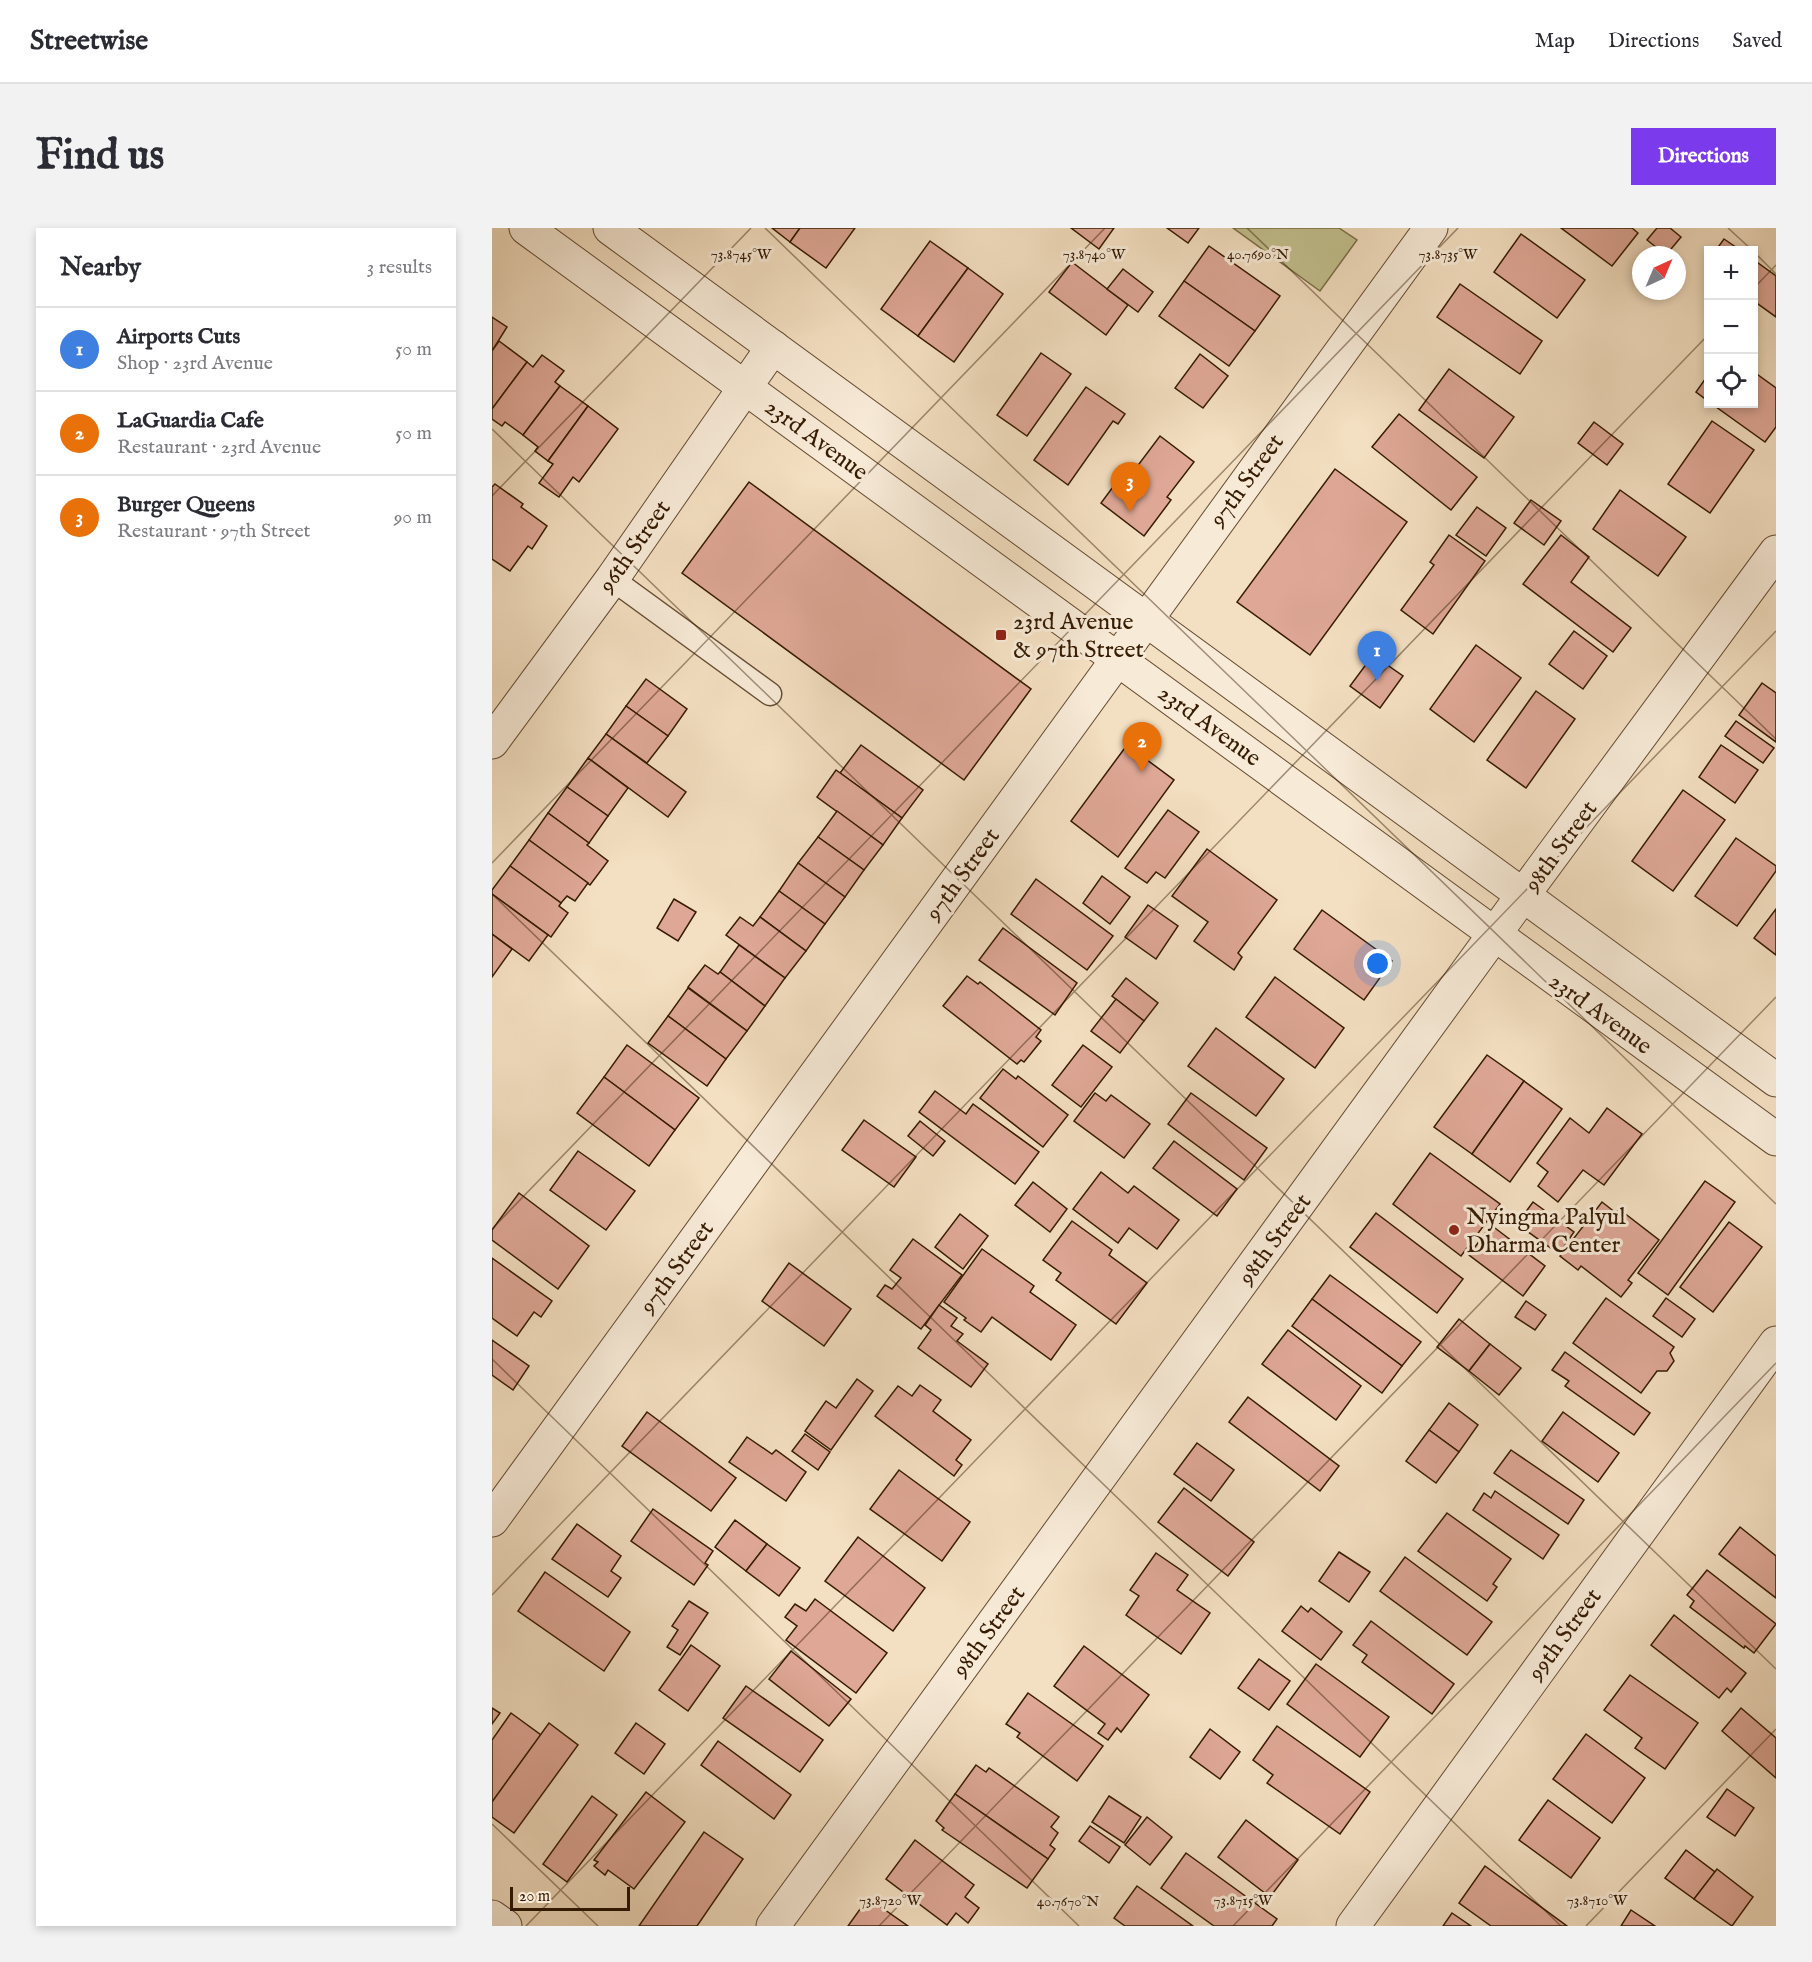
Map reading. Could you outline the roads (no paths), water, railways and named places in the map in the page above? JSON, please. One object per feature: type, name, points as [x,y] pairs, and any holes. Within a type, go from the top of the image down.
[{"type":"street","name":"23rd Avenue","points":[[526,228],[1776,1139]]},
{"type":"street","name":"23rd Avenue","points":[[610,228],[1776,1080]]},
{"type":"street","name":"97th Street","points":[[492,1520],[1431,228]]},
{"type":"street","name":"96th Street","points":[[492,742],[612,579],[773,347]]},
{"type":"street","name":"98th Street","points":[[773,1926],[1523,895],[1776,552]]},
{"type":"street","name":"99th Street","points":[[1353,1926],[1776,1343]]},
{"type":"street","points":[[492,1917],[505,1926]]},
{"type":"lane","points":[[612,579],[770,694]]},
{"type":"place","name":"Burger Queens","points":[[1130,512]]},
{"type":"place","name":"23rd Avenue & 97th Street","points":[[1001,635]]},
{"type":"place","name":"Airports Cuts","points":[[1377,681]]},
{"type":"place","name":"LaGuardia Cafe","points":[[1142,772]]},
{"type":"place","name":"Nyingma Palyul Dharma Center","points":[[1454,1230]]}]
